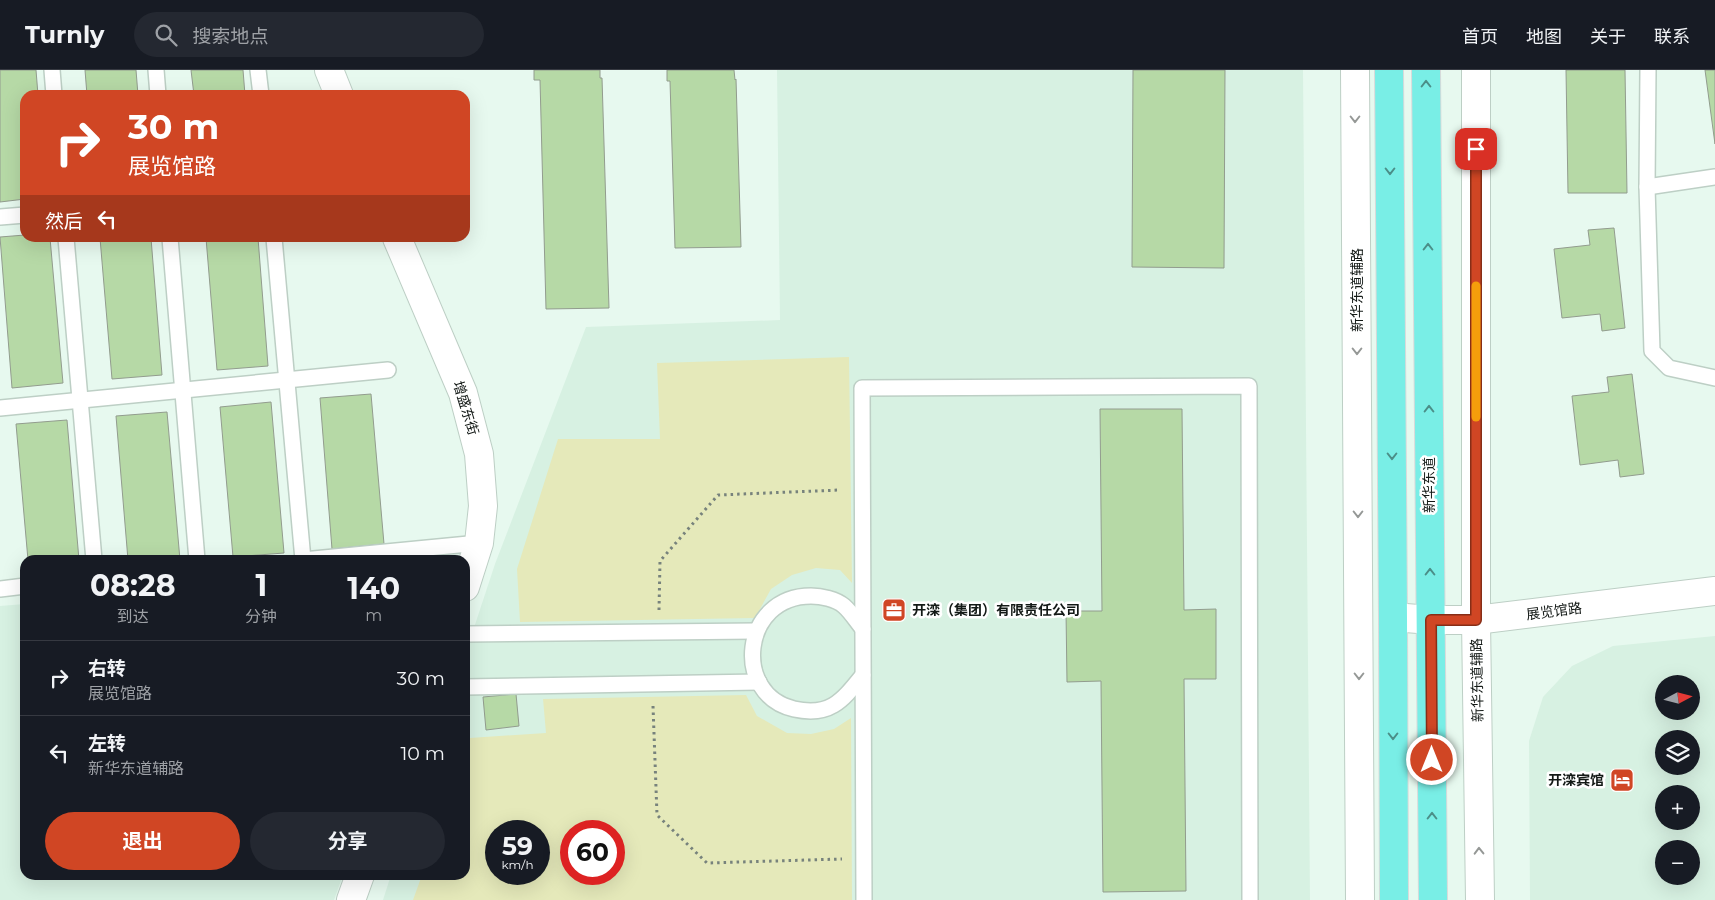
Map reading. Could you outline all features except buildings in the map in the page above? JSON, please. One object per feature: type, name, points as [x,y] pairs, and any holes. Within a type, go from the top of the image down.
[{"type":"main road","points":[[1389,70],[1394,900]]},
{"type":"main road","name":"新华东道","points":[[1426,70],[1433,900]]},
{"type":"street","points":[[329,70],[337,90]]},
{"type":"street","name":"新华东道辅路","points":[[1355,70],[1360,900]]},
{"type":"street","name":"新华东道辅路","points":[[1476,70],[1476,620],[1480,900]]},
{"type":"street","name":"增盛东街","points":[[399,242],[463,393],[479,454],[483,506],[479,543],[470,571]]},
{"type":"street","name":"展览馆路","points":[[1359,617],[1476,620],[1715,591]]},
{"type":"street","points":[[351,900],[358,880]]},
{"type":"lane","points":[[52,70],[54,90]]},
{"type":"lane","points":[[156,70],[158,90]]},
{"type":"lane","points":[[258,70],[260,90]]},
{"type":"lane","points":[[1648,70],[1647,187],[1652,350],[1669,368],[1715,378]]},
{"type":"lane","points":[[1647,187],[1715,177]]},
{"type":"lane","points":[[0,217],[20,215]]},
{"type":"lane","points":[[66,242],[94,555]]},
{"type":"lane","points":[[170,242],[197,555]]},
{"type":"lane","points":[[274,242],[303,555]]},
{"type":"lane","points":[[0,408],[388,370]]},
{"type":"lane","points":[[864,900],[862,388],[1248,386],[1250,900]]},
{"type":"lane","points":[[355,555],[479,543]]},
{"type":"lane","points":[[0,589],[20,587]]},
{"type":"lane","points":[[863,629],[843,605],[819,596],[800,596],[782,602],[766,615],[756,631],[752,648],[753,665],[759,682],[771,697],[787,707],[806,712],[826,710],[844,699],[863,675]]},
{"type":"lane","points":[[470,634],[756,631]]},
{"type":"lane","points":[[470,687],[759,682]]},
{"type":"path","points":[[658,632],[660,561],[718,495],[843,490]]},
{"type":"path","points":[[653,683],[657,816],[707,863],[846,859]]},
{"type":"shaded area","name":"开滦（集团）有限责任公司","points":[[777,70],[1303,70],[1310,900],[383,900],[389,880],[470,880],[470,640],[495,564],[586,327],[780,320]]},
{"type":"shaded area","points":[[20,604],[20,880],[341,880],[334,900],[0,900],[0,606]]},
{"type":"shaded area","name":"开滦宾馆","points":[[1715,636],[1715,900],[1530,900],[1529,741],[1543,697],[1572,666],[1613,646]]},
{"type":"green space","points":[[849,357],[852,583],[840,570],[816,568],[792,575],[771,589],[755,618],[520,622],[517,569],[558,439],[660,439],[657,363]]},
{"type":"green space","points":[[746,695],[757,716],[787,733],[811,734],[834,729],[851,718],[852,900],[413,900],[420,880],[470,880],[470,738],[546,733],[543,699]]},
{"type":"slow traffic","points":[[1476,286],[1476,417]]},
{"type":"place","name":"开滦（集团）有限责任公司","points":[[894,610]]},
{"type":"place","name":"开滦宾馆","points":[[1622,780]]},
{"type":"route","points":[[1432,760],[1431,620],[1476,620],[1476,149]]}]
